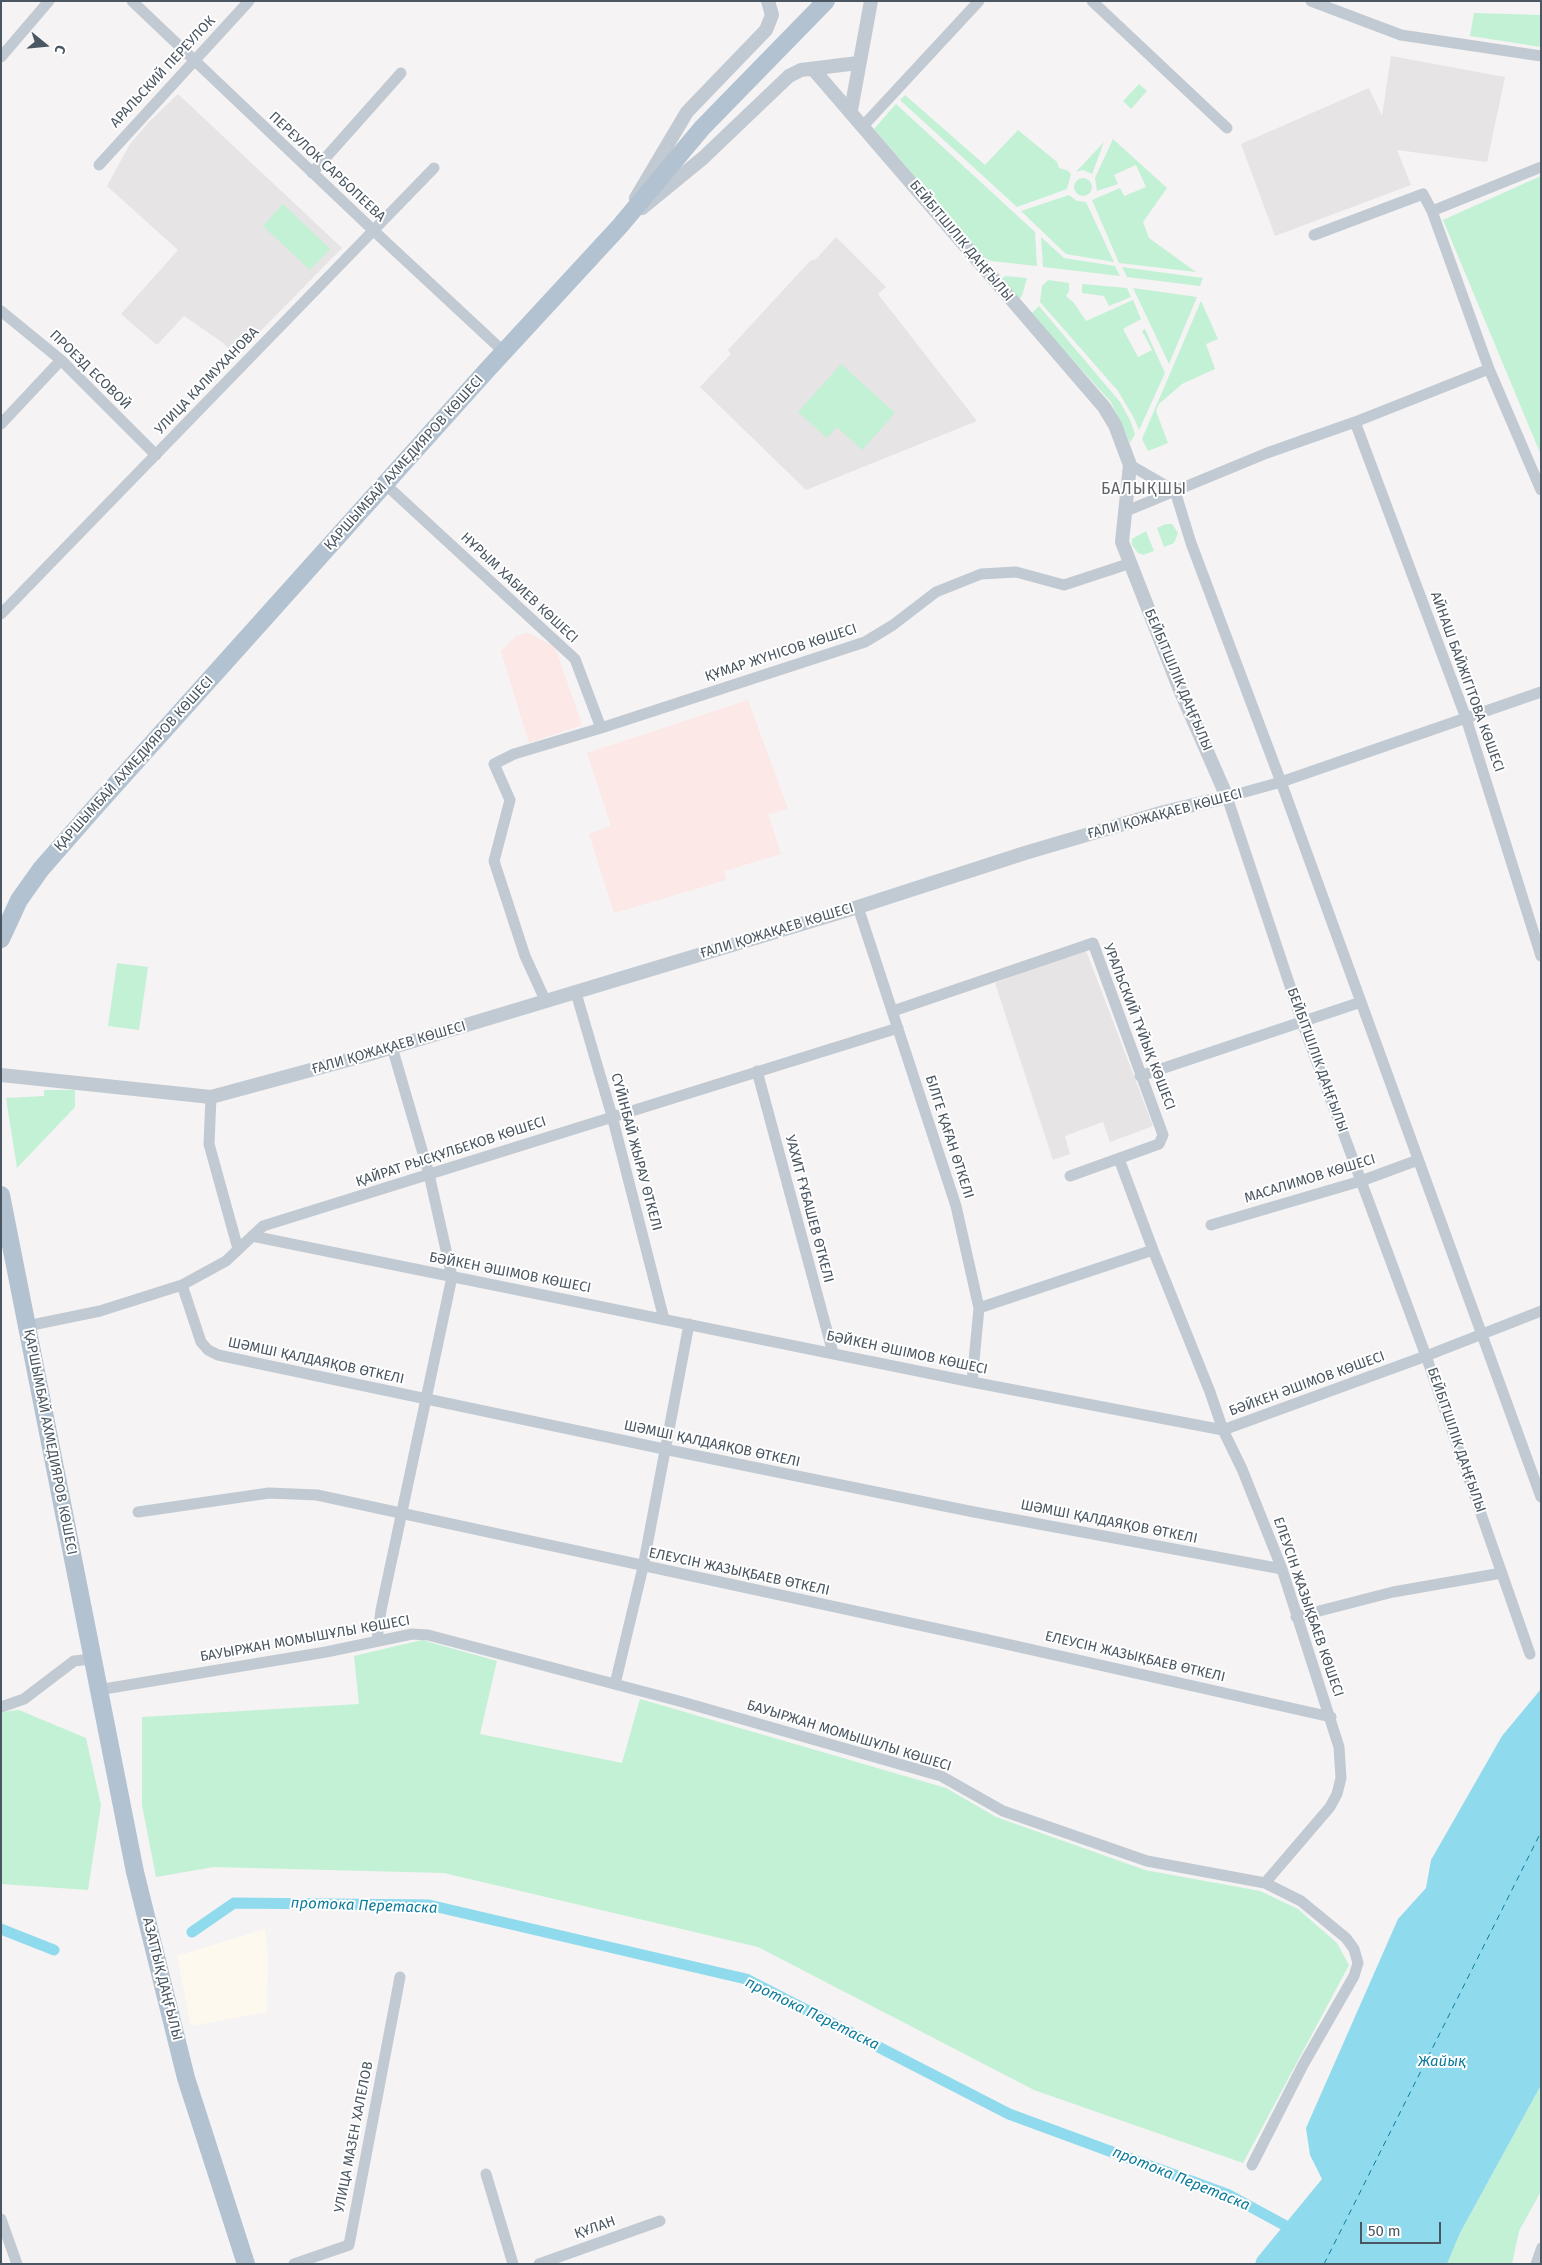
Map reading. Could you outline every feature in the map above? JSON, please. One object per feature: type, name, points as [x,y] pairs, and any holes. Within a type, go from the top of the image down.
[{"type":"main road","name":"ҚАРШЫМБАЙ АХМЕДИЯРОВ КӨШЕСІ","points":[[1,939],[19,900],[41,869],[385,484],[620,226],[702,128],[826,1]]},
{"type":"main road","name":"ҚАРШЫМБАЙ АХМЕДИЯРОВ КӨШЕСІ","points":[[1,1195],[98,1690]]},
{"type":"main road","name":"АЗАТТЫҚ ДАҢҒЫЛЫ","points":[[98,1690],[135,1872],[186,2078],[246,2264]]},
{"type":"street","points":[[1,58],[49,1]]},
{"type":"street","name":"ПЕРЕУЛОК САРБОПЕЕВА","points":[[132,1],[312,173],[504,352]]},
{"type":"street","name":"АРАЛЬСКИЙ ПЕРЕУЛОК","points":[[99,165],[193,60],[249,1]]},
{"type":"street","points":[[620,226],[686,112],[766,30],[772,15],[768,1]]},
{"type":"street","points":[[851,110],[858,63],[871,1]]},
{"type":"street","points":[[864,125],[979,1]]},
{"type":"street","points":[[1092,1],[1227,128]]},
{"type":"street","points":[[1311,1],[1401,35],[1541,56]]},
{"type":"street","points":[[620,226],[714,148],[789,76],[801,70],[858,63]]},
{"type":"street","name":"БЕЙБІТШІЛІК ДАҢҒЫЛЫ","points":[[813,69],[864,125],[1026,318],[1104,407],[1115,425],[1130,464],[1122,542],[1177,682],[1228,798],[1302,1022],[1426,1356],[1530,1654]]},
{"type":"street","points":[[312,173],[401,73]]},
{"type":"street","points":[[1432,211],[1541,167]]},
{"type":"street","name":"УЛИЦА КАЛМУХАНОВА","points":[[1,614],[434,168]]},
{"type":"street","points":[[1314,236],[1423,194],[1432,211],[1489,369],[1541,490]]},
{"type":"street","name":"ПРОЕЗД ЕСОВОЙ","points":[[1,311],[61,360],[156,455]]},
{"type":"street","points":[[1,424],[61,360]]},
{"type":"street","points":[[1124,512],[1267,453],[1355,422],[1489,369]]},
{"type":"street","name":"АЙНАШ БАЙЖІГІТОВА КӨШЕСІ","points":[[1355,422],[1466,718],[1541,956]]},
{"type":"street","points":[[1130,464],[1175,491],[1191,543],[1281,782],[1541,1497]]},
{"type":"street","name":"НҰРЫМ ХАБИЕВ КӨШЕСІ","points":[[385,484],[575,659],[601,728]]},
{"type":"street","name":"ҚҰМАР ЖҮНІСОВ КӨШЕСІ","points":[[601,728],[865,642],[893,625],[936,592],[981,574],[1016,572],[1064,585],[1130,563]]},
{"type":"street","name":"ҒАЛИ ҚОЖАҚАЕВ КӨШЕСІ","points":[[1,1075],[211,1097],[546,1002],[1164,812],[1228,798],[1281,782],[1541,692]]},
{"type":"street","points":[[546,1002],[525,956],[494,861],[510,800],[494,764],[514,754],[601,728]]},
{"type":"street","name":"БІЛГЕ ҚАҒАН ӨТКЕЛІ","points":[[858,907],[956,1206],[978,1308],[972,1382]]},
{"type":"street","name":"УРАЛЬСКИЙ ТҰЙЫҚ КӨШЕСІ","points":[[893,1011],[1092,943],[1163,1135],[1159,1144],[1070,1176]]},
{"type":"street","name":"СҮЙІНБАЙ ЖЫРАУ ӨТКЕЛІ","points":[[576,993],[612,1116],[664,1319]]},
{"type":"street","points":[[1140,1076],[1360,1002]]},
{"type":"street","name":"ҚАЙРАТ РЫСҚҰЛБЕКОВ КӨШЕСІ","points":[[27,1326],[100,1311],[182,1285],[226,1261],[263,1226],[898,1028]]},
{"type":"street","points":[[377,1640],[381,1610],[452,1277],[430,1174],[392,1047]]},
{"type":"street","name":"УАХИТ ҒҰБАШЕВ ӨТКЕЛІ","points":[[757,1071],[832,1354]]},
{"type":"street","points":[[211,1097],[208,1144],[238,1249]]},
{"type":"street","name":"ЕЛЕУСІН ЖАЗЫҚБАЕВ КӨШЕСІ","points":[[1119,1159],[1152,1250],[1210,1392],[1223,1430],[1242,1470],[1282,1569],[1296,1617],[1331,1716],[1341,1762],[1338,1794],[1330,1807],[1265,1883]]},
{"type":"street","name":"МАСАЛИМОВ КӨШЕСІ","points":[[1211,1225],[1361,1180],[1418,1160]]},
{"type":"street","name":"БӘЙКЕН ӘШІМОВ КӨШЕСІ","points":[[252,1236],[972,1382],[1223,1430],[1426,1356],[1541,1311]]},
{"type":"street","points":[[978,1308],[1152,1250]]},
{"type":"street","name":"ШӘМШІ ҚАЛДАЯҚОВ ӨТКЕЛІ","points":[[182,1285],[201,1342],[208,1350],[218,1355],[974,1512],[1282,1569]]},
{"type":"street","points":[[615,1684],[643,1567],[689,1324]]},
{"type":"street","name":"ЕЛЕУСІН ЖАЗЫҚБАЕВ ӨТКЕЛІ","points":[[138,1512],[269,1493],[317,1495],[1331,1716]]},
{"type":"street","points":[[1296,1617],[1393,1592],[1502,1573]]},
{"type":"street","name":"БАУЫРЖАН МОМЫШҰЛЫ КӨШЕСІ","points":[[98,1690],[326,1652],[412,1634],[428,1635],[615,1684],[940,1776],[1004,1811],[1147,1861],[1265,1883],[1301,1901],[1346,1938],[1354,1949],[1358,1962],[1354,1976],[1302,2064],[1252,2165]]},
{"type":"street","points":[[1,1707],[24,1699],[74,1661],[92,1659]]},
{"type":"street","name":"УЛИЦА МАЗЕН ХАЛЕЛОВ","points":[[294,2264],[349,2245],[400,1977]]},
{"type":"street","points":[[486,2174],[513,2264]]},
{"type":"street","points":[[1,2219],[17,2264]]},
{"type":"street","name":"ҚҰЛАН","points":[[539,2264],[660,2221]]},
{"type":"street","points":[[1535,2264],[1541,2247]]},
{"type":"shaded area","points":[[1391,56],[1505,77],[1487,162],[1397,150],[1411,185],[1275,236],[1241,144],[1369,88],[1382,116]]},
{"type":"shaded area","points":[[178,94],[342,248],[236,356],[222,342],[184,316],[157,345],[121,314],[178,250],[107,186],[130,144],[149,122]]},
{"type":"shaded area","points":[[836,237],[886,287],[878,294],[977,421],[806,490],[700,387],[731,354],[728,350],[810,261],[816,259]]},
{"type":"shaded area","points":[[528,633],[555,647],[582,725],[529,743],[501,651],[516,636]]},
{"type":"shaded area","points":[[748,700],[788,809],[768,814],[781,854],[724,871],[726,880],[614,913],[589,834],[611,826],[587,753]]},
{"type":"shaded area","points":[[1085,948],[1153,1126],[1110,1142],[1103,1122],[1065,1136],[1070,1154],[1053,1160],[995,983]]},
{"type":"shaded area","points":[[265,1929],[268,1957],[267,2012],[191,2026],[177,1956]]},
{"type":"green space","points":[[1474,13],[1541,15],[1541,47],[1470,36]]},
{"type":"green space","points":[[1139,84],[1147,91],[1131,109],[1123,101]]},
{"type":"green space","points":[[905,95],[985,165],[1018,130],[1057,162],[1059,168],[1067,170],[1071,174],[1067,189],[1017,207],[900,100]]},
{"type":"green space","points":[[896,104],[1035,232],[1037,266],[991,261],[985,258],[874,129]]},
{"type":"green space","points":[[1113,139],[1167,188],[1143,222],[1149,238],[1196,272],[1119,263],[1092,200],[1120,188],[1124,196],[1146,187],[1136,165],[1114,175],[1118,184],[1097,191],[1095,178]]},
{"type":"green space","points":[[1104,142],[1092,174],[1083,170],[1076,172]]},
{"type":"green space","points":[[1541,176],[1541,455],[1443,220]]},
{"type":"green space","points":[[1079,178],[1087,178],[1092,183],[1090,194],[1079,196],[1074,191],[1074,183]]},
{"type":"green space","points":[[1069,195],[1077,201],[1086,202],[1114,262],[1066,254],[1021,211]]},
{"type":"green space","points":[[283,204],[330,249],[310,270],[263,226]]},
{"type":"green space","points":[[1041,237],[1064,258],[1115,266],[1120,276],[1043,267]]},
{"type":"green space","points":[[1122,267],[1203,278],[1200,286],[1127,277]]},
{"type":"green space","points":[[1005,276],[1027,278],[1022,296],[1019,299],[1002,280]]},
{"type":"green space","points":[[1048,280],[1069,283],[1069,291],[1066,296],[1074,303],[1086,321],[1133,300],[1141,319],[1123,329],[1138,357],[1152,350],[1142,331],[1145,329],[1165,373],[1139,430],[1118,391],[1040,302],[1042,286]]},
{"type":"green space","points":[[1082,284],[1127,288],[1131,297],[1109,306],[1104,296],[1082,293]]},
{"type":"green space","points":[[1133,288],[1197,297],[1169,364]]},
{"type":"green space","points":[[1201,301],[1218,339],[1206,344],[1215,369],[1182,384],[1159,404],[1156,411],[1168,443],[1148,451],[1142,439]]},
{"type":"green space","points":[[1039,306],[1120,402],[1135,434],[1130,443],[1111,402],[1031,314]]},
{"type":"green space","points":[[841,364],[895,413],[862,450],[837,427],[827,438],[798,412]]},
{"type":"green space","points":[[1166,524],[1172,524],[1178,533],[1174,543],[1164,547],[1157,528]]},
{"type":"green space","points":[[1146,531],[1154,551],[1143,555],[1138,553],[1132,545],[1132,539]]},
{"type":"green space","points":[[117,963],[148,967],[139,1030],[108,1026]]},
{"type":"green space","points":[[44,1090],[75,1090],[75,1107],[17,1168],[6,1098],[44,1096]]},
{"type":"green space","points":[[422,1640],[497,1661],[480,1734],[622,1763],[640,1699],[946,1788],[996,1817],[1145,1870],[1260,1891],[1298,1909],[1337,1943],[1349,1965],[1243,2163],[1034,2090],[758,1947],[444,1873],[214,1867],[156,1877],[142,1805],[142,1717],[359,1704],[354,1656]]},
{"type":"green space","points":[[19,1710],[86,1738],[101,1805],[88,1890],[1,1884],[1,1712]]},
{"type":"green space","points":[[1541,2085],[1541,2191],[1519,2231],[1512,2264],[1447,2264],[1460,2233]]},
{"type":"water","name":"Жайық","points":[[1541,1689],[1541,2085],[1460,2233],[1447,2264],[1255,2264],[1257,2258],[1322,2179],[1310,2155],[1306,2128],[1398,1919],[1426,1888],[1431,1860],[1502,1736]]},
{"type":"waterway","name":"протока Перетаска","points":[[192,1932],[234,1903],[429,1905],[746,1979],[1009,2114],[1229,2195],[1297,2232]]},
{"type":"waterway","name":"протока Перетаска","points":[[1,1929],[54,1950]]},
{"type":"ferry route","points":[[1324,2264],[1541,1832]]},
{"type":"district","name":"БАЛЫҚШЫ","points":[[1144,490]]}]
